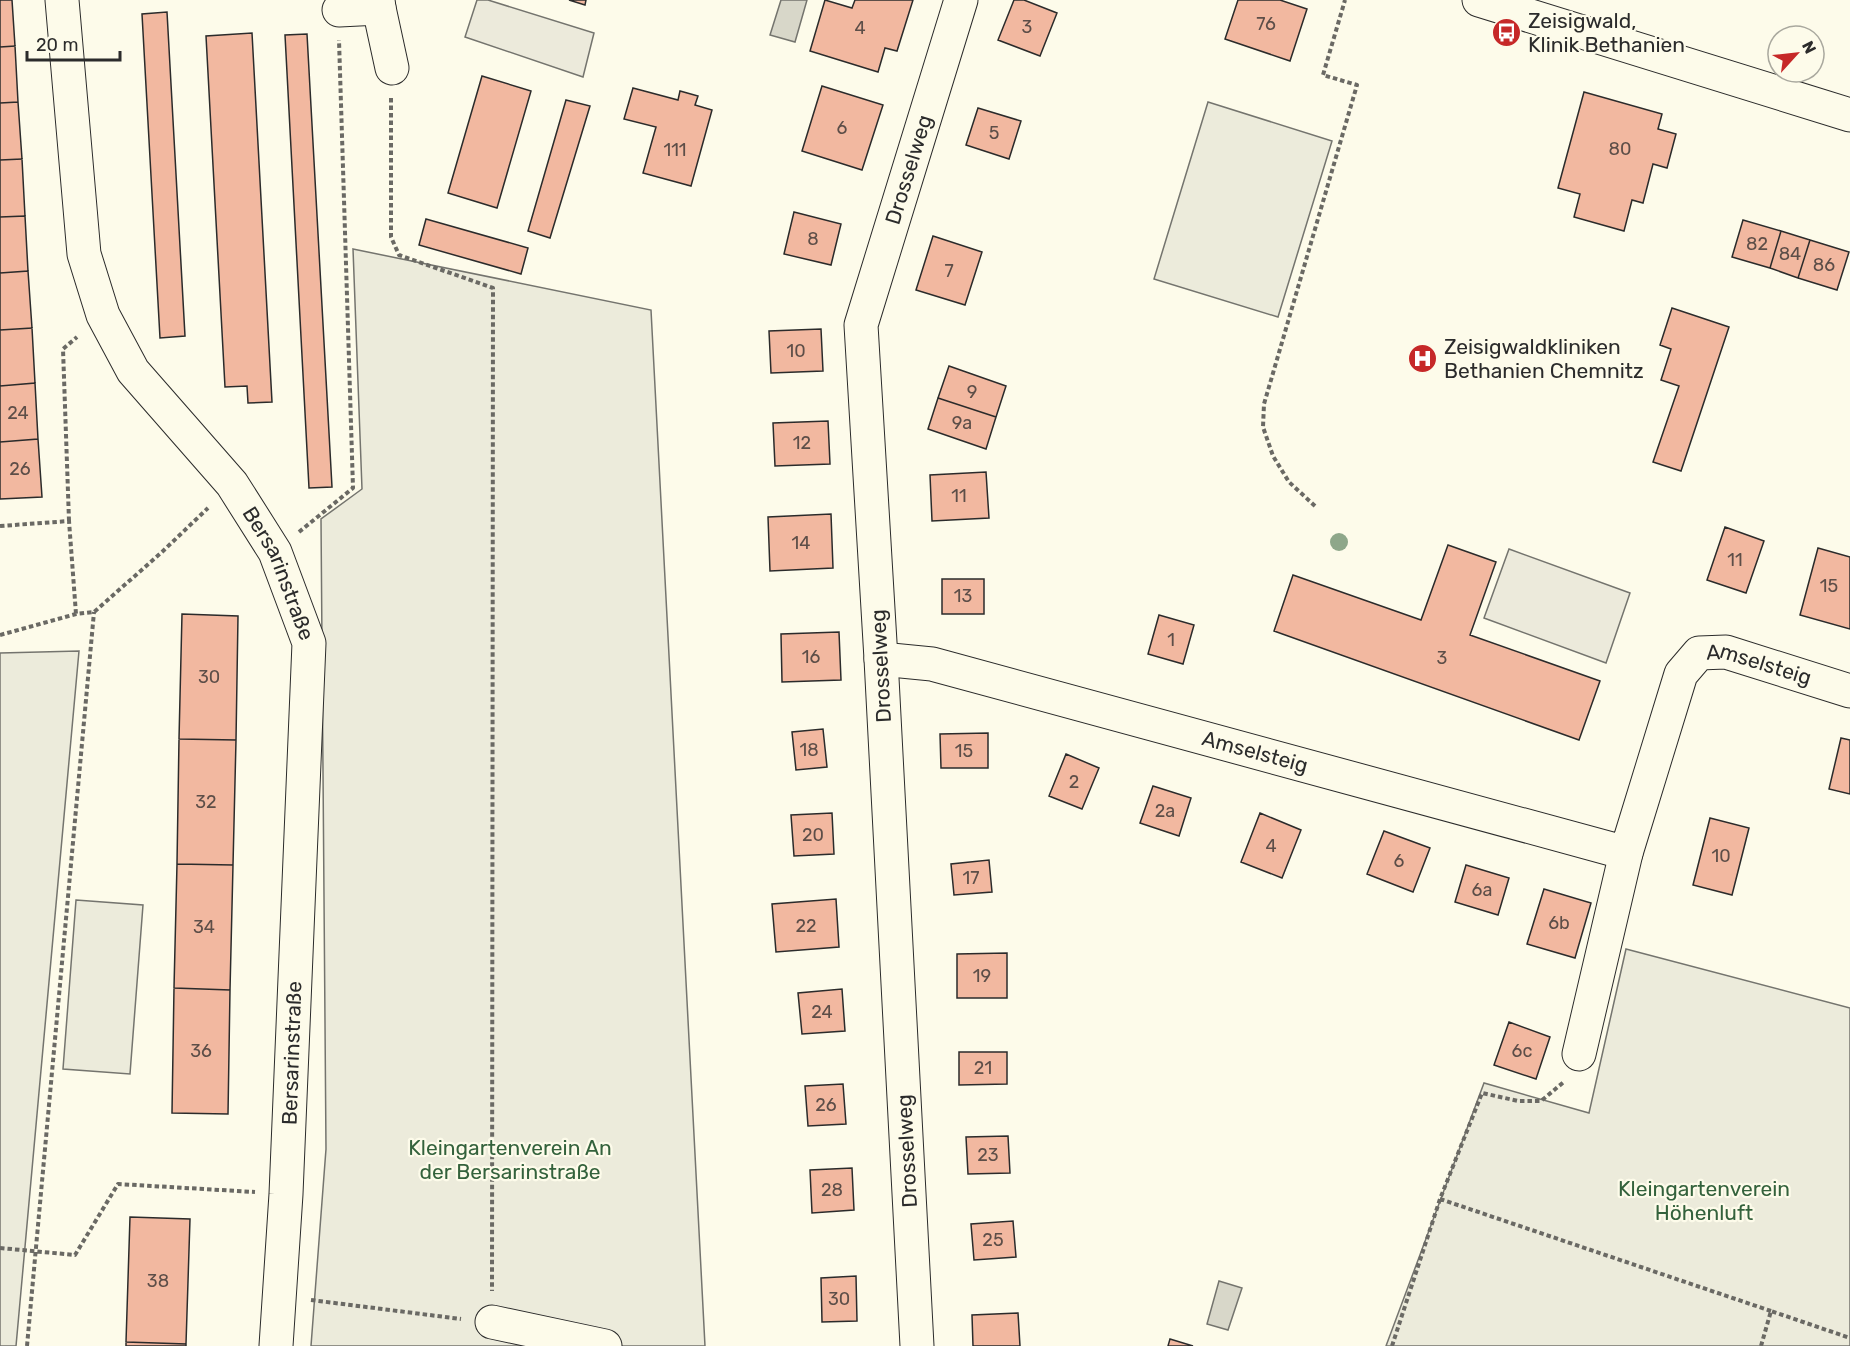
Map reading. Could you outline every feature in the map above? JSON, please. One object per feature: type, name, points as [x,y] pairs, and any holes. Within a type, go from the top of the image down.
[{"type":"street","name":"Bersarinstraße","points":[[62,0],[84,254],[103,315],[134,371],[232,484],[275,552],[309,643],[286,1194],[276,1346]]},
{"type":"street","name":"Drosselweg","points":[[917,1346],[861,325],[961,0]]},
{"type":"street","points":[[1479,0],[1850,115]]},
{"type":"street","points":[[339,10],[378,4],[392,68]]},
{"type":"street","name":"Amselsteig","points":[[1579,1054],[1626,853],[1681,674],[1699,653],[1725,652],[1850,691]]},
{"type":"street","name":"Amselsteig","points":[[881,659],[932,664],[1626,853]]},
{"type":"street","points":[[492,1322],[605,1346]]},
{"type":"path","points":[[1315,506],[1289,482],[1273,456],[1263,427],[1264,404],[1357,85],[1323,75],[1345,0]]},
{"type":"path","points":[[275,552],[353,488],[339,10]]},
{"type":"path","points":[[280,1297],[492,1322],[493,288],[399,255],[391,237],[392,68]]},
{"type":"path","points":[[76,614],[69,521],[63,349],[103,315]]},
{"type":"path","points":[[0,634],[76,614],[94,612],[162,552],[232,484]]},
{"type":"path","points":[[0,526],[69,521]]},
{"type":"path","points":[[27,1346],[94,612]]},
{"type":"path","points":[[1392,1346],[1440,1198],[1482,1093],[1518,1101],[1541,1101],[1563,1084],[1575,1068],[1579,1054]]},
{"type":"path","points":[[0,1248],[75,1255],[118,1184],[286,1194]]},
{"type":"path","points":[[1440,1198],[1850,1338]]},
{"type":"path","points":[[1761,1346],[1771,1311]]},
{"type":"green space","points":[[1208,102],[1332,141],[1278,317],[1154,279]]},
{"type":"green space","name":"Kleingartenverein An der Bersarinstraße","points":[[353,249],[651,310],[705,1346],[311,1346],[326,1149],[321,519],[362,489]]},
{"type":"green space","points":[[79,651],[16,1346],[0,1346],[0,653]]},
{"type":"green space","points":[[76,900],[143,905],[130,1074],[63,1069]]},
{"type":"green space","name":"Kleingartenverein Höhenluft","points":[[1626,949],[1850,1008],[1850,1346],[1386,1346],[1484,1083],[1589,1113]]},
{"type":"shaded area","points":[[477,0],[488,0],[594,33],[583,77],[465,37]]},
{"type":"shaded area","points":[[781,0],[807,0],[795,42],[770,35]]},
{"type":"shaded area","points":[[1509,549],[1630,593],[1606,663],[1484,618]]},
{"type":"shaded area","points":[[1219,1281],[1242,1288],[1228,1330],[1207,1324]]},
{"type":"building","points":[[0,0],[12,0],[15,46],[0,47]]},
{"type":"building","points":[[569,0],[586,0],[585,5]]},
{"type":"building","points":[[825,0],[852,8],[855,0],[913,0],[897,51],[885,48],[878,72],[810,51]]},
{"type":"building","points":[[1014,0],[1024,0],[1057,13],[1040,56],[998,40]]},
{"type":"building","points":[[1238,0],[1280,0],[1307,9],[1290,61],[1225,39]]},
{"type":"building","points":[[167,12],[185,336],[160,338],[142,14]]},
{"type":"building","points":[[252,33],[272,402],[248,403],[247,386],[225,387],[206,36]]},
{"type":"building","points":[[307,34],[332,487],[309,488],[285,35]]},
{"type":"building","points":[[15,46],[18,102],[0,103],[0,47]]},
{"type":"building","points":[[482,76],[531,91],[497,208],[448,193]]},
{"type":"building","points":[[822,86],[883,105],[862,170],[802,151]]},
{"type":"building","points":[[633,88],[678,100],[680,91],[698,96],[695,105],[712,110],[691,186],[643,173],[656,127],[624,119]]},
{"type":"building","points":[[1584,92],[1662,114],[1658,129],[1676,134],[1667,168],[1653,164],[1643,203],[1632,200],[1624,231],[1574,217],[1580,194],[1558,188]]},
{"type":"building","points":[[566,100],[590,106],[550,238],[528,231]]},
{"type":"building","points":[[18,102],[22,159],[0,160],[0,103]]},
{"type":"building","points":[[978,108],[1021,121],[1009,159],[966,145]]},
{"type":"building","points":[[22,159],[25,216],[0,217],[0,160]]},
{"type":"building","points":[[794,212],[841,224],[831,265],[784,254]]},
{"type":"building","points":[[25,216],[28,271],[0,273],[0,217]]},
{"type":"building","points":[[426,219],[528,248],[521,274],[419,245]]},
{"type":"building","points":[[1743,220],[1781,231],[1770,268],[1732,257]]},
{"type":"building","points":[[1781,231],[1810,240],[1798,278],[1770,268]]},
{"type":"building","points":[[933,236],[982,252],[965,305],[916,290]]},
{"type":"building","points":[[1810,240],[1849,252],[1837,290],[1798,278]]},
{"type":"building","points":[[28,271],[32,328],[0,330],[0,273]]},
{"type":"building","points":[[1672,308],[1729,327],[1681,471],[1653,462],[1679,386],[1661,380],[1671,349],[1660,345]]},
{"type":"building","points":[[32,328],[35,383],[0,386],[0,330]]},
{"type":"building","points":[[821,329],[823,371],[771,373],[769,331]]},
{"type":"building","points":[[949,366],[1006,386],[996,417],[938,398]]},
{"type":"building","points":[[35,383],[38,439],[0,442],[0,386]]},
{"type":"building","points":[[938,398],[996,417],[986,449],[928,429]]},
{"type":"building","points":[[828,421],[830,464],[775,466],[773,423]]},
{"type":"building","points":[[38,439],[42,497],[0,499],[0,442]]},
{"type":"building","points":[[986,472],[989,518],[932,521],[930,475]]},
{"type":"building","points":[[831,514],[833,568],[770,571],[768,517]]},
{"type":"building","points":[[1725,527],[1764,541],[1746,593],[1707,580]]},
{"type":"building","points":[[1448,545],[1496,562],[1470,635],[1600,681],[1579,740],[1274,631],[1293,575],[1421,620]]},
{"type":"building","points":[[1818,548],[1850,557],[1850,629],[1800,615]]},
{"type":"building","points":[[942,579],[984,579],[984,614],[942,614]]},
{"type":"building","points":[[182,614],[238,616],[236,740],[179,739]]},
{"type":"building","points":[[1159,615],[1194,625],[1183,664],[1148,654]]},
{"type":"building","points":[[839,632],[841,680],[782,682],[781,634]]},
{"type":"building","points":[[823,729],[827,767],[796,770],[792,732]]},
{"type":"building","points":[[988,733],[988,768],[941,768],[940,734]]},
{"type":"building","points":[[1841,738],[1850,740],[1850,794],[1829,789]]},
{"type":"building","points":[[179,739],[236,740],[233,865],[177,864]]},
{"type":"building","points":[[1066,754],[1099,768],[1082,809],[1049,796]]},
{"type":"building","points":[[1153,786],[1191,798],[1179,836],[1140,823]]},
{"type":"building","points":[[832,813],[834,854],[794,856],[791,815]]},
{"type":"building","points":[[1260,813],[1301,830],[1282,878],[1241,862]]},
{"type":"building","points":[[1710,818],[1749,828],[1732,895],[1693,885]]},
{"type":"building","points":[[1384,831],[1430,848],[1413,892],[1367,874]]},
{"type":"building","points":[[989,860],[992,892],[954,895],[951,864]]},
{"type":"building","points":[[177,864],[233,865],[230,990],[174,988]]},
{"type":"building","points":[[1466,865],[1509,878],[1498,915],[1455,902]]},
{"type":"building","points":[[1544,889],[1591,903],[1575,958],[1527,944]]},
{"type":"building","points":[[836,899],[839,947],[776,952],[772,904]]},
{"type":"building","points":[[1007,953],[1007,998],[957,998],[957,954]]},
{"type":"building","points":[[174,988],[230,990],[228,1114],[172,1113]]},
{"type":"building","points":[[842,989],[845,1031],[802,1034],[798,993]]},
{"type":"building","points":[[1509,1022],[1550,1037],[1536,1079],[1494,1065]]},
{"type":"building","points":[[959,1052],[1007,1052],[1007,1084],[959,1085]]},
{"type":"building","points":[[843,1084],[846,1124],[808,1126],[805,1086]]},
{"type":"building","points":[[1008,1136],[1010,1173],[968,1174],[966,1137]]},
{"type":"building","points":[[852,1168],[854,1210],[812,1213],[810,1170]]},
{"type":"building","points":[[130,1217],[190,1219],[186,1344],[126,1342]]},
{"type":"building","points":[[1013,1221],[1016,1257],[974,1260],[971,1224]]},
{"type":"building","points":[[856,1276],[857,1321],[822,1322],[821,1278]]},
{"type":"building","points":[[1018,1313],[1020,1346],[973,1346],[972,1315]]},
{"type":"building","points":[[1170,1339],[1193,1346],[1168,1346]]},
{"type":"building","points":[[126,1342],[186,1344],[186,1346],[126,1346]]},
{"type":"place","name":"Zeisigwald, Klinik Bethanien","points":[[1507,33]]},
{"type":"place","name":"Zeisigwaldkliniken Bethanien Chemnitz","points":[[1423,359]]}]
